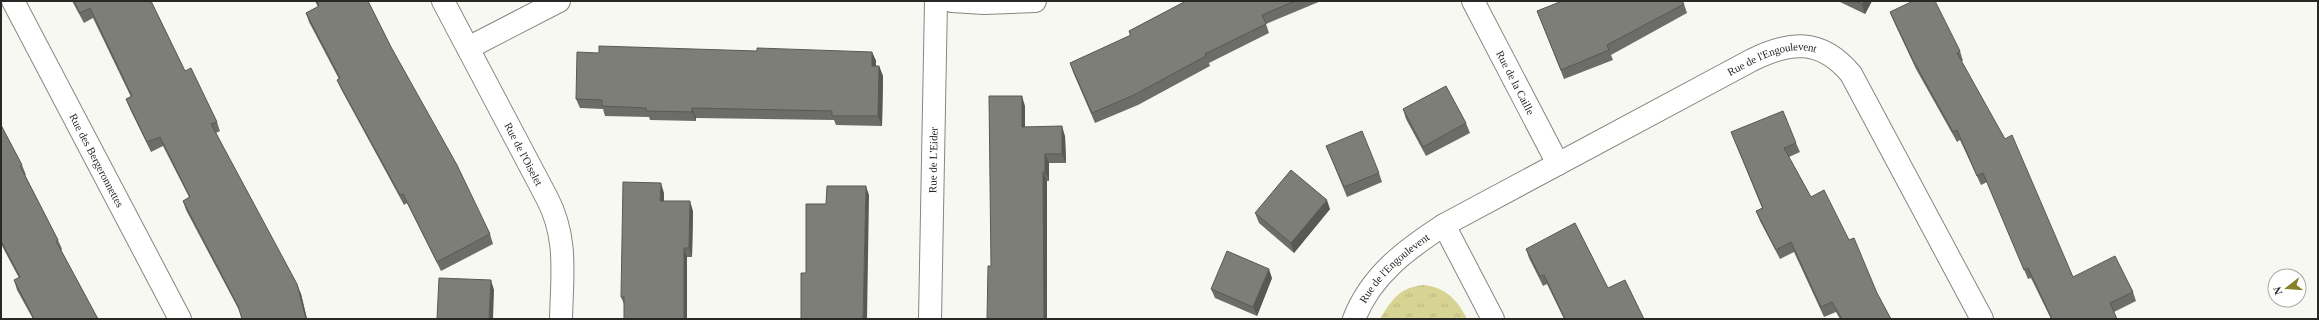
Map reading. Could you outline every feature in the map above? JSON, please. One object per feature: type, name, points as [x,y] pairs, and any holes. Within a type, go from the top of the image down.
[{"type":"street","name":"Rue des Bergeronnettes","points":[[13,1],[180,319]]},
{"type":"street","name":"Rue de l'Oiselet","points":[[443,1],[550,202],[559,224],[563,251],[561,319]]},
{"type":"street","points":[[468,48],[559,1]]},
{"type":"street","name":"Rue de L'Eider","points":[[930,319],[936,1]]},
{"type":"street","points":[[952,1],[999,3],[1035,1]]},
{"type":"street","name":"Rue de la Caille","points":[[1473,1],[1558,164]]},
{"type":"street","name":"Rue de l'Engoulevent","points":[[1354,319],[1368,291],[1381,274],[1400,256],[1444,225],[1772,50],[1790,46],[1803,46],[1824,51],[1843,64],[1851,74],[1982,319]]},
{"type":"street","name":"Rue de l'Engoulevent","points":[[1444,225],[1493,319]]},
{"type":"green space","points":[[1424,285],[1445,292],[1455,301],[1467,319],[1380,319],[1393,300],[1403,291],[1416,286]]},
{"type":"building","points":[[74,1],[151,1],[185,71],[191,68],[217,122],[211,124],[297,284],[306,319],[242,319],[238,306],[183,201],[190,197],[160,137],[147,142],[126,99],[132,96],[90,8],[80,13]]},
{"type":"building","points":[[317,1],[368,1],[391,47],[457,165],[490,234],[437,262],[403,194],[400,195],[337,80],[340,78],[306,13],[319,6]]},
{"type":"building","points":[[1186,1],[1295,1],[1262,15],[1266,24],[1205,54],[1206,56],[1134,95],[1092,113],[1070,63],[1131,35],[1129,31]]},
{"type":"building","points":[[1562,1],[1682,1],[1684,4],[1607,45],[1609,50],[1561,70],[1537,11]]},
{"type":"building","points":[[1855,1],[1864,1],[1862,4]]},
{"type":"building","points":[[1913,1],[1935,1],[1960,51],[1957,53],[2005,139],[2012,135],[2073,277],[2115,256],[2133,292],[2110,303],[2117,319],[2052,319],[2028,268],[2024,270],[1983,173],[1977,176],[1957,130],[1953,132],[1913,60],[1890,12]]},
{"type":"building","points":[[599,46],[757,51],[757,48],[872,52],[872,66],[879,66],[878,116],[832,116],[832,111],[692,108],[692,112],[646,111],[646,108],[602,106],[602,100],[576,99],[577,52],[599,53]]},
{"type":"building","points":[[1446,86],[1466,123],[1423,147],[1403,109]]},
{"type":"building","points":[[989,96],[1022,96],[1022,127],[1062,126],[1062,154],[1045,154],[1045,172],[1043,172],[1044,319],[987,319],[988,266],[991,266]]},
{"type":"building","points":[[1783,111],[1796,143],[1784,148],[1811,197],[1824,190],[1849,240],[1854,238],[1877,293],[1891,319],[1842,319],[1832,302],[1821,307],[1791,242],[1776,250],[1756,211],[1763,208],[1731,132]]},
{"type":"building","points":[[1,125],[58,240],[56,241],[98,319],[34,319],[14,280],[20,277],[1,241]]},
{"type":"building","points":[[1362,131],[1379,173],[1344,187],[1326,146]]},
{"type":"building","points":[[1291,170],[1327,200],[1291,243],[1255,213]]},
{"type":"building","points":[[623,182],[661,183],[660,201],[690,201],[689,248],[684,248],[684,319],[624,319],[624,297],[621,297]]},
{"type":"building","points":[[827,186],[866,186],[863,319],[801,319],[801,273],[806,273],[806,204],[826,204]]},
{"type":"building","points":[[1575,223],[1608,288],[1625,280],[1644,319],[1565,319],[1544,275],[1540,276],[1526,249]]},
{"type":"building","points":[[1227,251],[1269,269],[1253,307],[1211,289]]},
{"type":"building","points":[[439,278],[491,280],[489,319],[437,319]]}]
